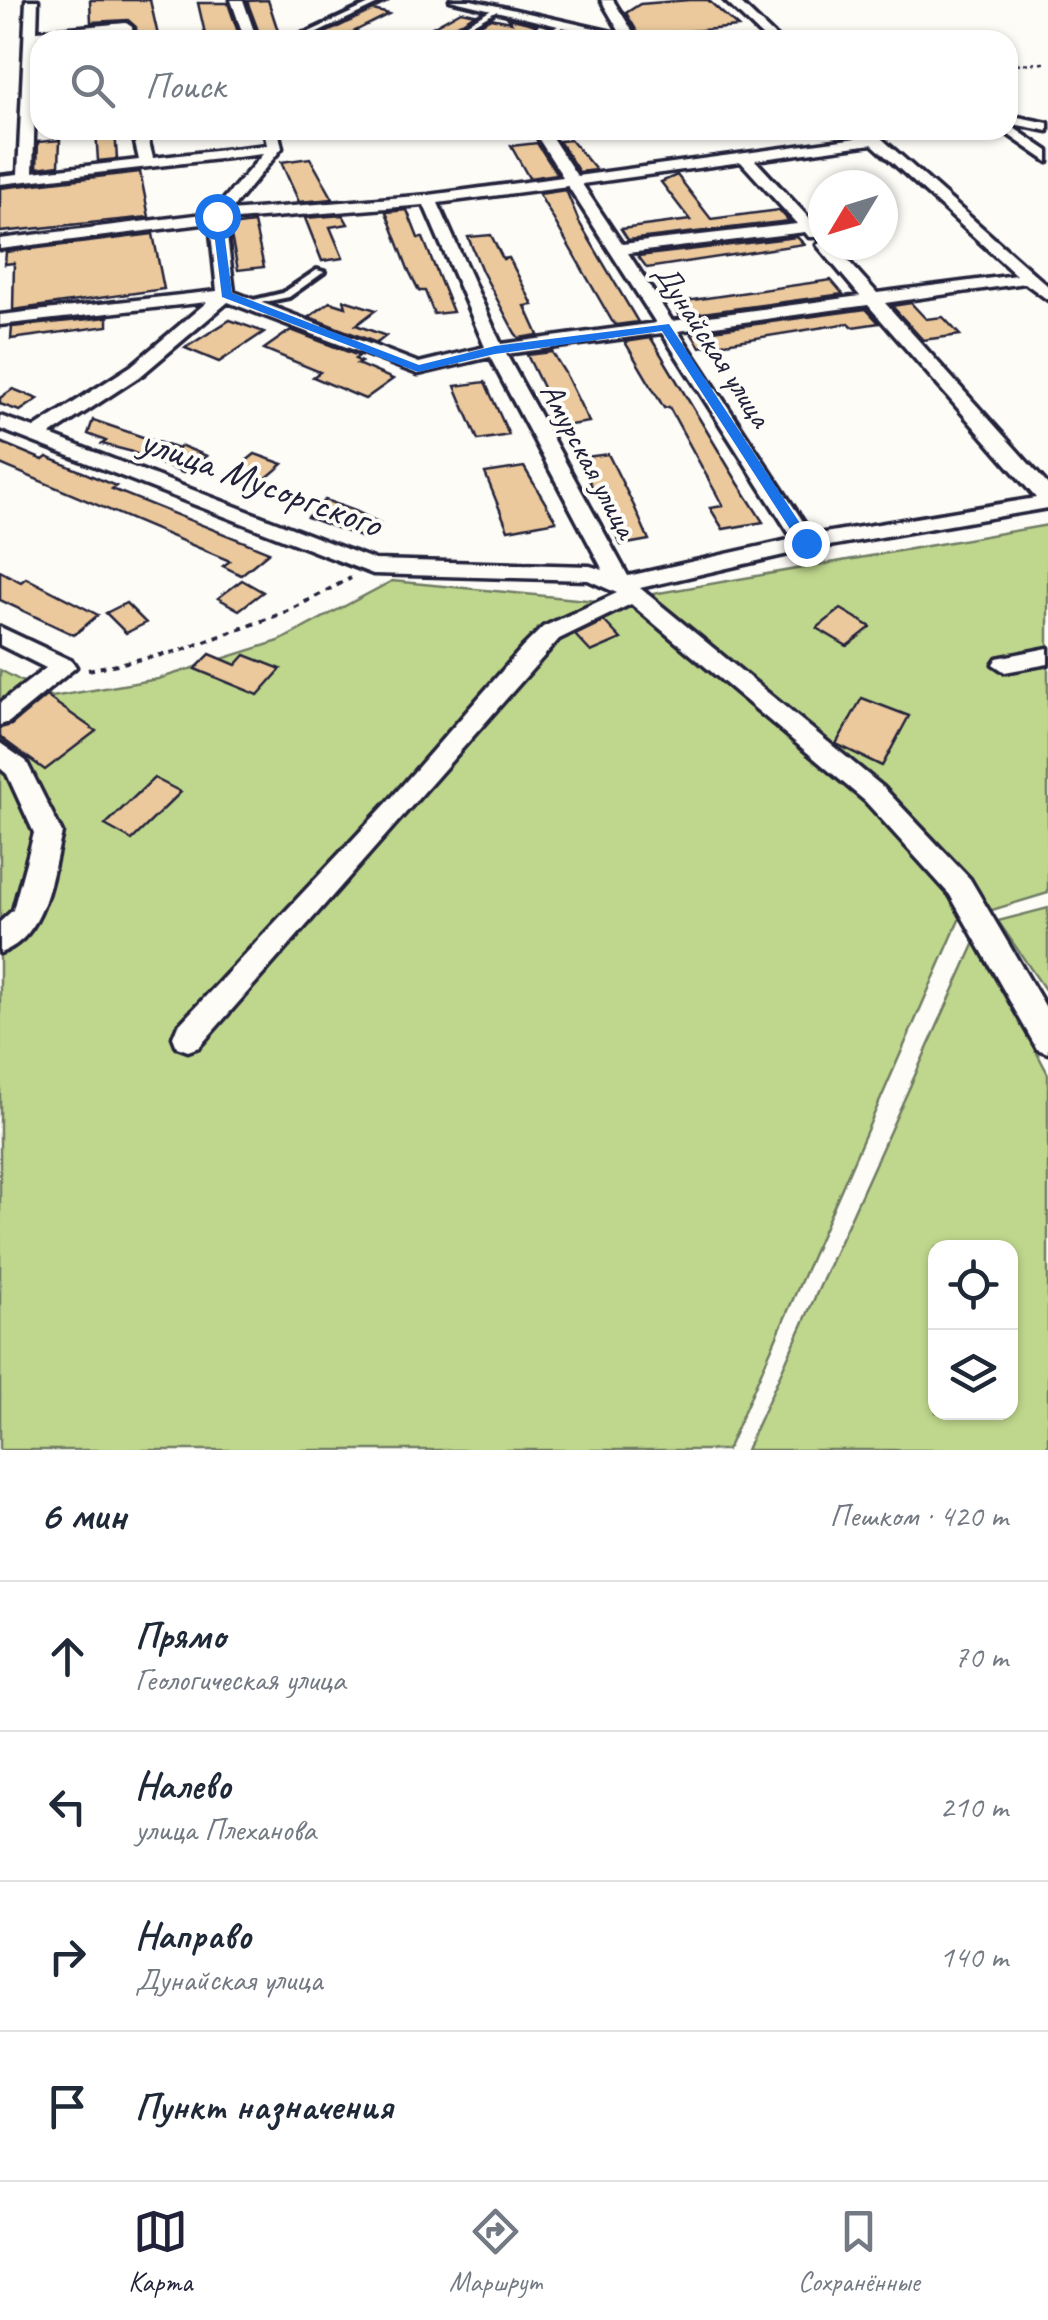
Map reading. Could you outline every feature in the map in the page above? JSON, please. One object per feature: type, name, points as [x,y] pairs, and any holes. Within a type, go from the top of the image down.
[{"type":"street","points":[[30,30],[32,0]]},
{"type":"street","points":[[237,0],[248,30]]},
{"type":"street","points":[[459,1],[476,0]]},
{"type":"street","points":[[607,0],[625,30]]},
{"type":"street","points":[[730,0],[762,30]]},
{"type":"street","points":[[459,1],[586,30]]},
{"type":"street","points":[[26,177],[30,35]]},
{"type":"street","points":[[1018,121],[1048,127]]},
{"type":"street","points":[[1018,136],[1048,158]]},
{"type":"street","points":[[141,140],[146,160]]},
{"type":"street","points":[[0,180],[267,140]]},
{"type":"street","points":[[226,295],[217,216],[272,140]]},
{"type":"street","name":"Дунайская улица","points":[[547,140],[806,543]]},
{"type":"street","points":[[0,244],[217,216],[429,200],[841,140]]},
{"type":"street","points":[[875,140],[1048,295]]},
{"type":"street","points":[[744,157],[808,226]]},
{"type":"street","name":"Амурская улица","points":[[429,200],[495,350],[627,590]]},
{"type":"street","points":[[615,250],[808,226]]},
{"type":"street","points":[[839,260],[1048,500]]},
{"type":"street","points":[[0,320],[226,295],[418,369],[495,350],[1029,278]]},
{"type":"street","points":[[34,436],[137,370],[226,295]]},
{"type":"street","name":"улица Мусоргского","points":[[0,422],[372,567],[590,573],[627,590]]},
{"type":"street","points":[[188,1037],[551,633],[627,590],[806,543],[1048,500]]},
{"type":"street","points":[[627,590],[874,794],[960,888],[1048,1039]]},
{"type":"street","points":[[0,635],[64,667],[0,716]]},
{"type":"street","points":[[1005,664],[1048,656]]},
{"type":"street","points":[[0,754],[17,768],[48,833],[26,916],[0,940]]},
{"type":"lane","points":[[320,30],[383,0]]},
{"type":"lane","points":[[458,30],[495,9]]},
{"type":"lane","points":[[555,30],[563,25]]},
{"type":"lane","points":[[245,303],[286,296],[320,272]]},
{"type":"path","points":[[1018,64],[1048,62]]},
{"type":"path","points":[[64,667],[96,672],[180,652],[286,612],[372,567]]},
{"type":"green space","points":[[1048,525],[1048,893],[959,920],[727,1450],[0,1450],[0,670],[52,697],[158,679],[279,641],[392,581],[607,602]]},
{"type":"green space","points":[[1048,908],[1048,994],[998,921]]},
{"type":"green space","points":[[977,938],[1048,1074],[1048,1450],[746,1450]]},
{"type":"building","points":[[90,0],[150,0],[157,30],[136,30],[128,20],[91,22]]},
{"type":"building","points":[[268,0],[278,30],[258,30],[247,1]]},
{"type":"building","points":[[708,0],[738,27],[636,30],[626,13],[640,4]]},
{"type":"building","points":[[198,3],[228,3],[237,30],[204,30]]},
{"type":"building","points":[[373,10],[389,14],[357,30],[331,30]]},
{"type":"building","points":[[461,11],[475,14],[450,30],[427,30]]},
{"type":"building","points":[[491,18],[537,25],[528,30],[470,30]]},
{"type":"building","points":[[60,140],[59,165],[37,168],[38,142]]},
{"type":"building","points":[[97,140],[116,140],[117,159],[98,161]]},
{"type":"building","points":[[571,140],[596,170],[579,172],[559,141]]},
{"type":"building","points":[[537,143],[557,174],[529,178],[511,146]]},
{"type":"building","points":[[310,158],[333,199],[299,202],[281,162]]},
{"type":"building","points":[[140,172],[149,217],[0,232],[0,188]]},
{"type":"building","points":[[677,175],[711,219],[779,210],[789,221],[628,240],[621,229],[690,220],[661,182]]},
{"type":"building","points":[[566,190],[579,222],[638,322],[616,325],[612,321],[539,194]]},
{"type":"building","points":[[407,210],[418,238],[423,238],[453,312],[434,314],[425,291],[419,291],[408,269],[386,212]]},
{"type":"building","points":[[343,215],[348,224],[330,227],[343,258],[322,261],[305,218]]},
{"type":"building","points":[[254,223],[264,267],[238,270],[229,226]]},
{"type":"building","points":[[153,234],[164,289],[13,310],[14,263],[5,264],[6,252]]},
{"type":"building","points":[[491,235],[503,259],[509,258],[533,305],[525,306],[538,335],[519,338],[482,271],[468,237]]},
{"type":"building","points":[[797,237],[804,244],[647,268],[638,256]]},
{"type":"building","points":[[831,280],[843,294],[680,316],[672,303]]},
{"type":"building","points":[[344,300],[376,310],[356,325],[386,336],[377,343],[309,317],[330,302],[346,307]]},
{"type":"building","points":[[911,303],[926,319],[943,317],[960,335],[923,340],[892,306]]},
{"type":"building","points":[[866,309],[879,323],[853,327],[849,323],[700,347],[691,333]]},
{"type":"building","points":[[108,317],[108,326],[11,339],[12,327]]},
{"type":"building","points":[[230,320],[264,332],[219,362],[185,348]]},
{"type":"building","points":[[291,330],[359,356],[355,359],[361,362],[357,364],[393,379],[365,399],[313,377],[320,372],[264,349]]},
{"type":"building","points":[[651,338],[763,522],[723,529],[710,508],[723,506],[669,407],[664,408],[625,342]]},
{"type":"building","points":[[552,352],[589,422],[564,426],[559,420],[527,355]]},
{"type":"building","points":[[485,382],[509,435],[478,440],[455,386]]},
{"type":"building","points":[[13,389],[38,399],[20,411],[0,404],[0,398]]},
{"type":"building","points":[[93,420],[207,456],[183,473],[102,444],[106,441],[88,434]]},
{"type":"building","points":[[0,442],[43,460],[47,457],[116,486],[112,489],[269,552],[241,575],[223,566],[230,561],[0,464]]},
{"type":"building","points":[[255,454],[283,464],[258,485],[230,474]]},
{"type":"building","points":[[608,454],[649,540],[621,545],[578,458]]},
{"type":"building","points":[[524,467],[556,521],[508,530],[485,473]]},
{"type":"building","points":[[325,500],[380,523],[363,538],[307,517]]},
{"type":"building","points":[[0,571],[21,582],[26,578],[98,615],[74,635],[0,600]]},
{"type":"building","points":[[242,580],[263,592],[239,610],[218,598]]},
{"type":"building","points":[[126,603],[146,623],[126,633],[106,613]]},
{"type":"building","points":[[841,609],[871,627],[847,646],[817,628]]},
{"type":"building","points":[[604,621],[621,639],[591,652],[575,635]]},
{"type":"building","points":[[210,654],[236,665],[245,655],[281,669],[258,695],[195,669]]},
{"type":"building","points":[[46,696],[96,731],[45,770],[0,737],[0,728],[11,725]]},
{"type":"building","points":[[862,698],[909,716],[882,766],[836,744]]},
{"type":"building","points":[[154,778],[181,792],[132,840],[105,825]]},
{"type":"route","points":[[217,216],[226,295],[418,369],[495,350],[665,327],[806,543]]}]
